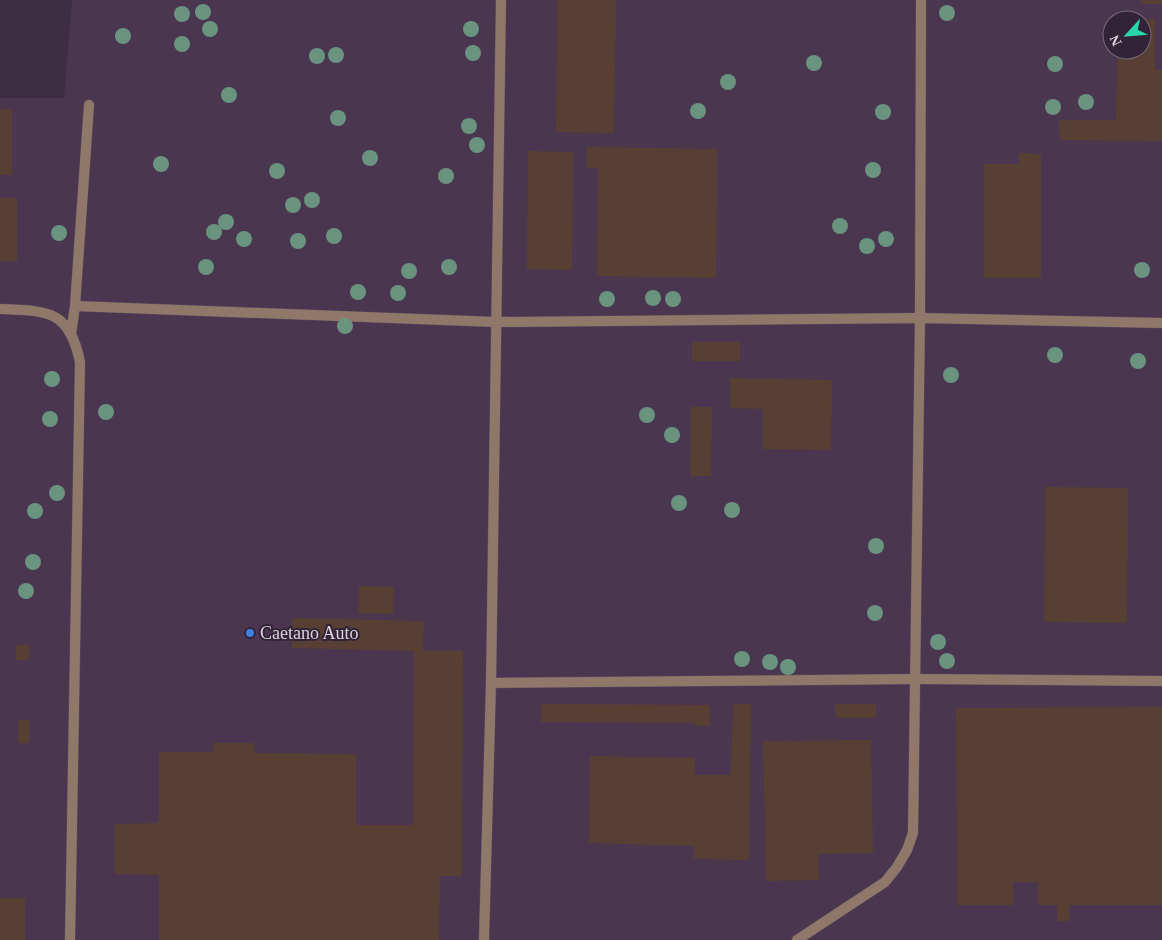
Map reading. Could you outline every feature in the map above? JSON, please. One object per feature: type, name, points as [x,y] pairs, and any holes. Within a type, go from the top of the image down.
[{"type":"street","points":[[484,940],[501,0]]},
{"type":"street","points":[[798,940],[885,882],[907,850],[913,833],[920,318],[921,0]]},
{"type":"street","points":[[71,334],[76,306],[89,105]]},
{"type":"street","points":[[76,306],[496,322],[920,318],[1162,323]]},
{"type":"street","points":[[0,309],[38,310],[51,314],[62,321],[77,347],[80,362],[70,940]]},
{"type":"street","points":[[490,683],[915,679],[1162,681]]},
{"type":"shaded area","points":[[72,0],[1162,0],[1162,940],[0,940],[0,98],[64,98]]},
{"type":"building","points":[[557,0],[616,0],[614,133],[556,132]]},
{"type":"building","points":[[1141,0],[1162,0],[1162,4],[1141,4]]},
{"type":"building","points":[[1152,19],[1155,19],[1155,70],[1162,70],[1162,141],[1060,140],[1059,120],[1116,120],[1117,60],[1152,60]]},
{"type":"building","points":[[0,109],[12,109],[12,175],[0,175]]},
{"type":"building","points":[[587,147],[717,149],[716,278],[597,276],[598,168],[587,168]]},
{"type":"building","points":[[528,151],[573,152],[572,270],[527,269]]},
{"type":"building","points":[[1019,153],[1041,154],[1041,278],[984,278],[984,164],[1019,164]]},
{"type":"building","points":[[0,198],[17,198],[17,261],[0,261]]},
{"type":"building","points":[[692,342],[740,342],[740,361],[692,361]]},
{"type":"building","points":[[730,378],[832,380],[831,450],[763,449],[763,409],[730,408]]},
{"type":"building","points":[[691,407],[712,407],[711,476],[690,476]]},
{"type":"building","points":[[1045,487],[1128,488],[1127,623],[1044,622]]},
{"type":"building","points":[[359,586],[394,587],[393,614],[358,613]]},
{"type":"building","points":[[292,618],[424,621],[423,651],[463,651],[462,876],[440,876],[439,940],[159,940],[159,875],[115,874],[115,824],[159,823],[159,752],[213,752],[213,743],[254,743],[254,753],[356,754],[356,825],[413,825],[414,651],[292,648]]},
{"type":"building","points":[[16,645],[29,645],[29,660],[16,660]]},
{"type":"building","points":[[541,704],[710,705],[710,726],[695,726],[695,723],[541,722]]},
{"type":"building","points":[[733,704],[751,704],[749,860],[694,859],[694,846],[589,843],[590,756],[695,758],[695,775],[731,775]]},
{"type":"building","points":[[835,704],[876,704],[876,718],[836,718]]},
{"type":"building","points":[[1162,707],[1162,905],[1069,905],[1069,921],[1057,921],[1057,905],[1038,905],[1038,882],[1013,882],[1013,905],[957,905],[956,708]]},
{"type":"building","points":[[18,720],[29,720],[29,743],[18,743]]},
{"type":"building","points":[[871,740],[873,853],[818,854],[819,880],[766,881],[763,741]]},
{"type":"building","points":[[0,898],[25,898],[25,940],[0,940]]},
{"type":"place","name":"Caetano Auto","points":[[250,633]]}]
